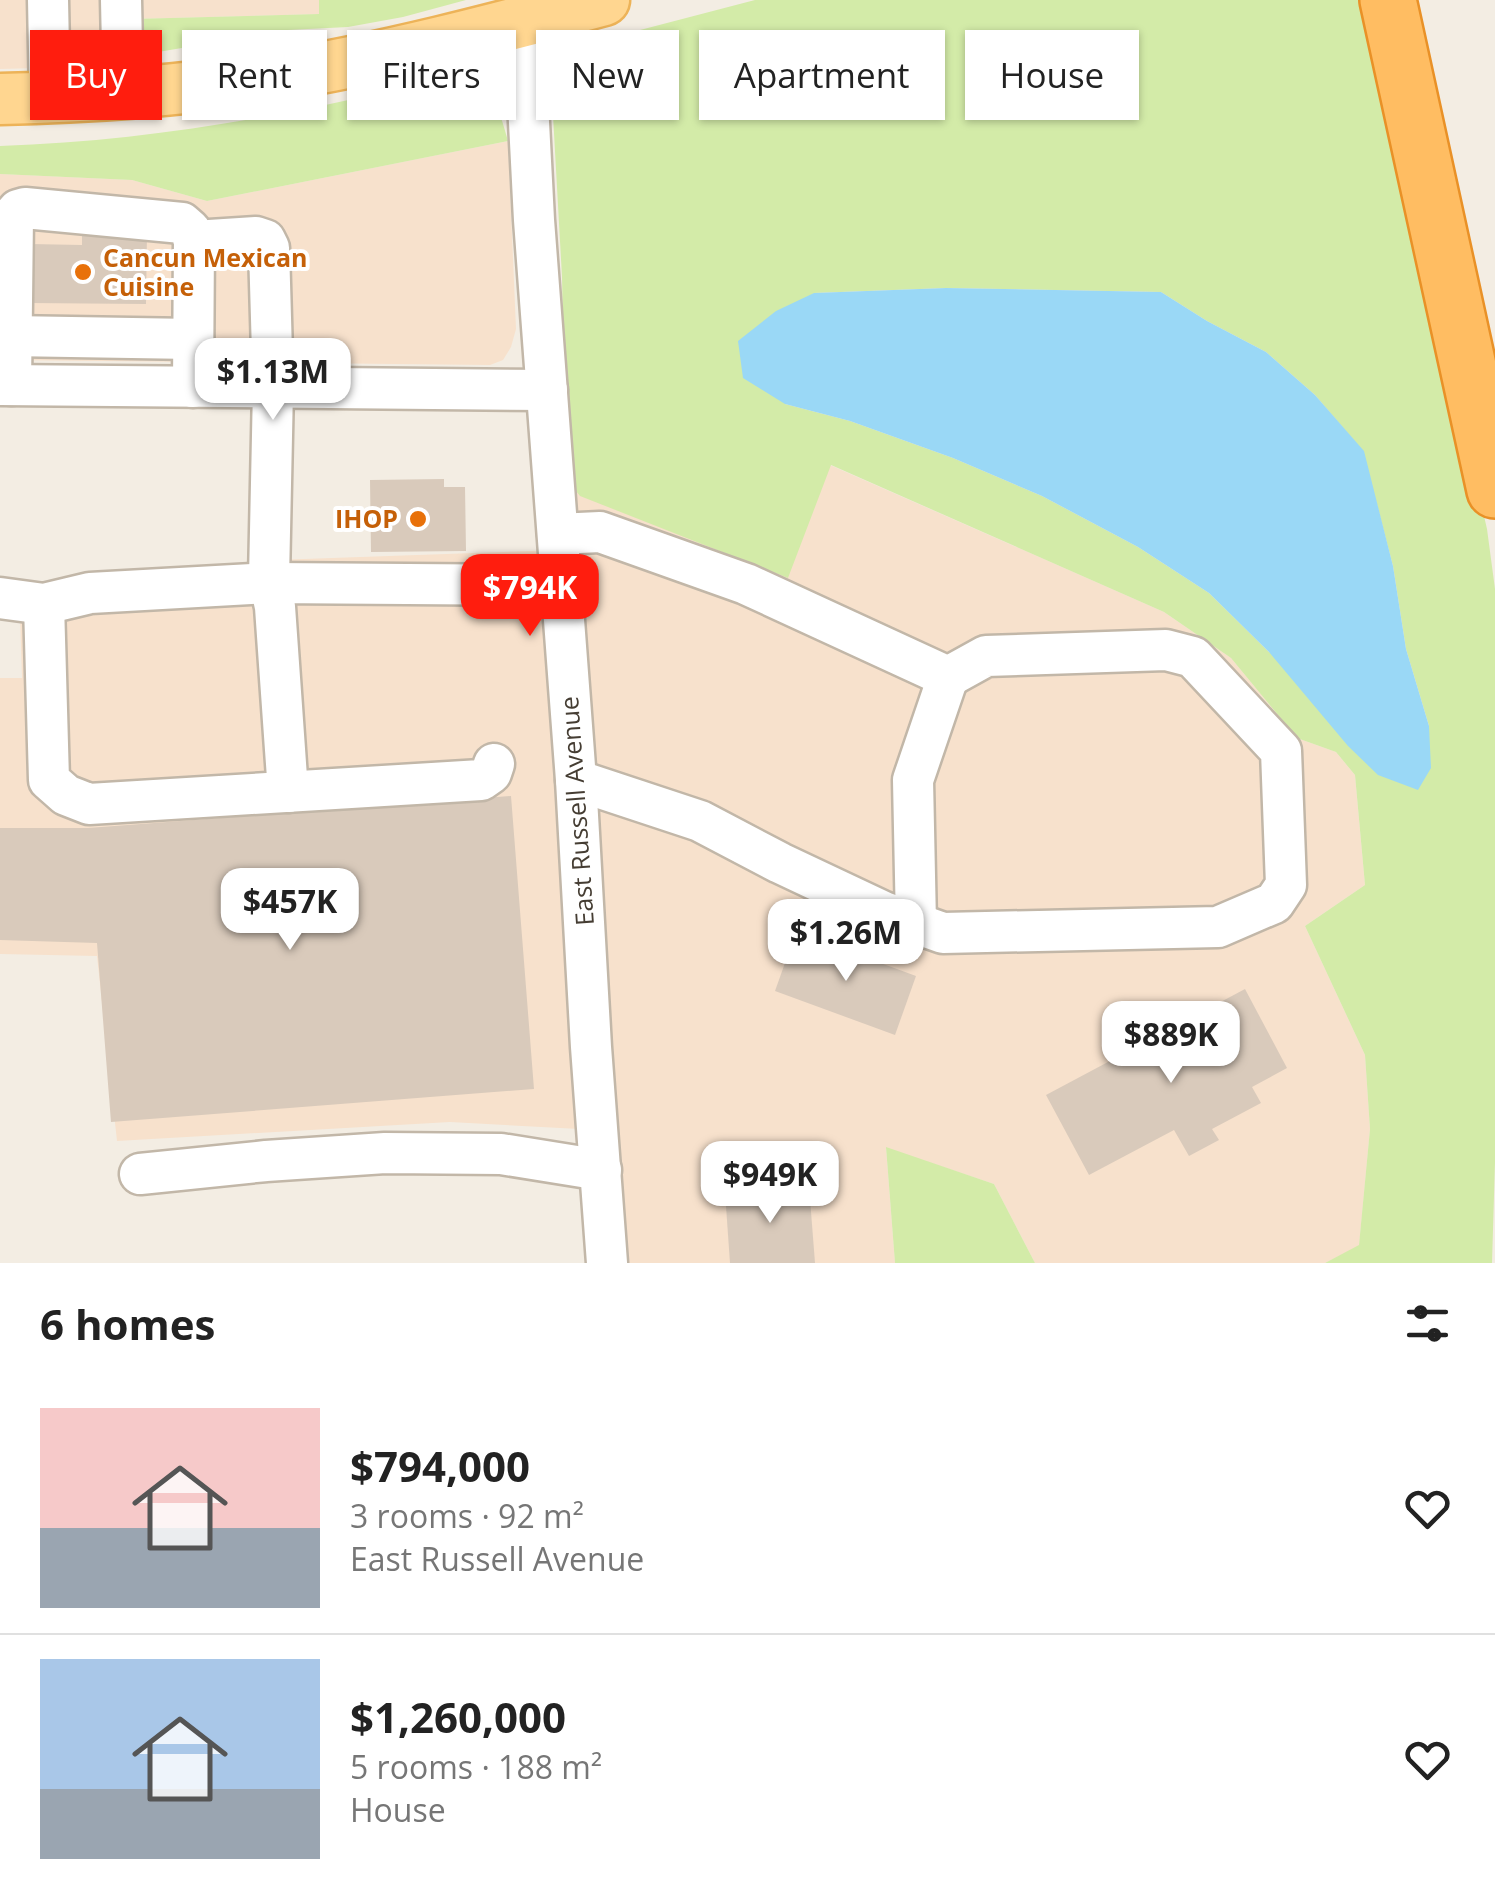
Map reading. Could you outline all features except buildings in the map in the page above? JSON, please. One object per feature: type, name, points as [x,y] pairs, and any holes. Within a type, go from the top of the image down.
[{"type":"highway","points":[[1388,0],[1495,490]]},
{"type":"main road","points":[[162,89],[274,76],[367,59],[533,9],[604,0]]},
{"type":"main road","points":[[0,99],[30,98]]},
{"type":"street","points":[[48,0],[49,30]]},
{"type":"street","points":[[121,0],[122,30]]},
{"type":"street","name":"East Russell Avenue","points":[[533,9],[526,64],[534,220],[607,1263]]},
{"type":"street","points":[[193,387],[194,241],[190,230],[182,223],[18,210],[13,216],[5,385],[273,388],[548,390]]},
{"type":"street","points":[[194,241],[256,237],[265,240],[269,248],[273,388],[270,583],[276,607],[288,792]]},
{"type":"street","points":[[10,336],[193,339]]},
{"type":"street","points":[[558,534],[600,532],[746,584],[948,677]]},
{"type":"street","points":[[0,598],[44,604],[90,593],[270,583],[561,585]]},
{"type":"street","points":[[44,604],[49,780],[66,795],[89,804],[481,780],[491,773],[494,764]]},
{"type":"street","points":[[576,780],[700,821],[884,912],[916,924],[944,933],[1218,927],[1274,903],[1286,885],[1281,751],[1193,657],[1166,650],[986,656],[948,677],[913,780],[916,924]]},
{"type":"street","points":[[140,1174],[386,1152],[501,1154],[601,1170]]},
{"type":"shaded area","points":[[0,0],[105,0],[106,30],[30,30],[30,68],[0,69]]},
{"type":"shaded area","points":[[131,0],[319,0],[320,14],[132,19]]},
{"type":"shaded area","points":[[508,141],[516,329],[503,360],[490,365],[0,360],[0,174],[132,180],[207,201]]},
{"type":"shaded area","points":[[830,465],[1164,612],[1231,658],[1297,738],[1336,752],[1355,775],[1365,885],[1305,926],[1365,1055],[1370,1129],[1359,1246],[1325,1263],[1035,1263],[994,1184],[886,1148],[895,1263],[624,1263],[566,479]]},
{"type":"shaded area","points":[[559,550],[598,1130],[450,1122],[117,1141],[97,956],[0,954],[0,678],[22,678],[20,616],[275,560]]},
{"type":"green space","points":[[319,0],[466,0],[348,27],[182,30],[182,48],[162,51],[162,30],[135,30],[132,19],[319,14]]},
{"type":"green space","points":[[755,0],[1365,0],[1487,529],[1495,589],[1492,1263],[1325,1263],[1359,1245],[1370,1129],[1365,1055],[1305,926],[1365,885],[1355,775],[1336,752],[1297,738],[1231,658],[1164,612],[831,465],[788,578],[580,496],[566,479],[562,277],[553,120],[679,120],[679,30],[640,30]],"holes":[[[946,288],[1161,292],[1266,352],[1315,395],[1363,451],[1393,566],[1406,649],[1429,726],[1269,652],[1209,593],[1138,547],[1042,496],[953,458],[850,421],[785,404],[814,293]]]},
{"type":"green space","points":[[347,100],[347,120],[502,120],[508,141],[207,201],[132,180],[0,174],[0,146],[113,138],[246,120],[327,120],[327,105]]},
{"type":"green space","points":[[886,1147],[994,1184],[1035,1263],[895,1263]]},
{"type":"water","points":[[946,288],[1161,292],[1266,352],[1315,395],[1364,451],[1393,566],[1406,649],[1429,726],[1431,768],[1418,790],[1378,775],[1348,746],[1269,652],[1209,593],[1138,547],[1042,496],[953,458],[850,421],[785,404],[743,378],[738,341],[776,311],[814,293]]},
{"type":"place","name":"Cancun Mexican Cuisine","points":[[83,272]]},
{"type":"place","name":"IHOP","points":[[418,519]]}]
